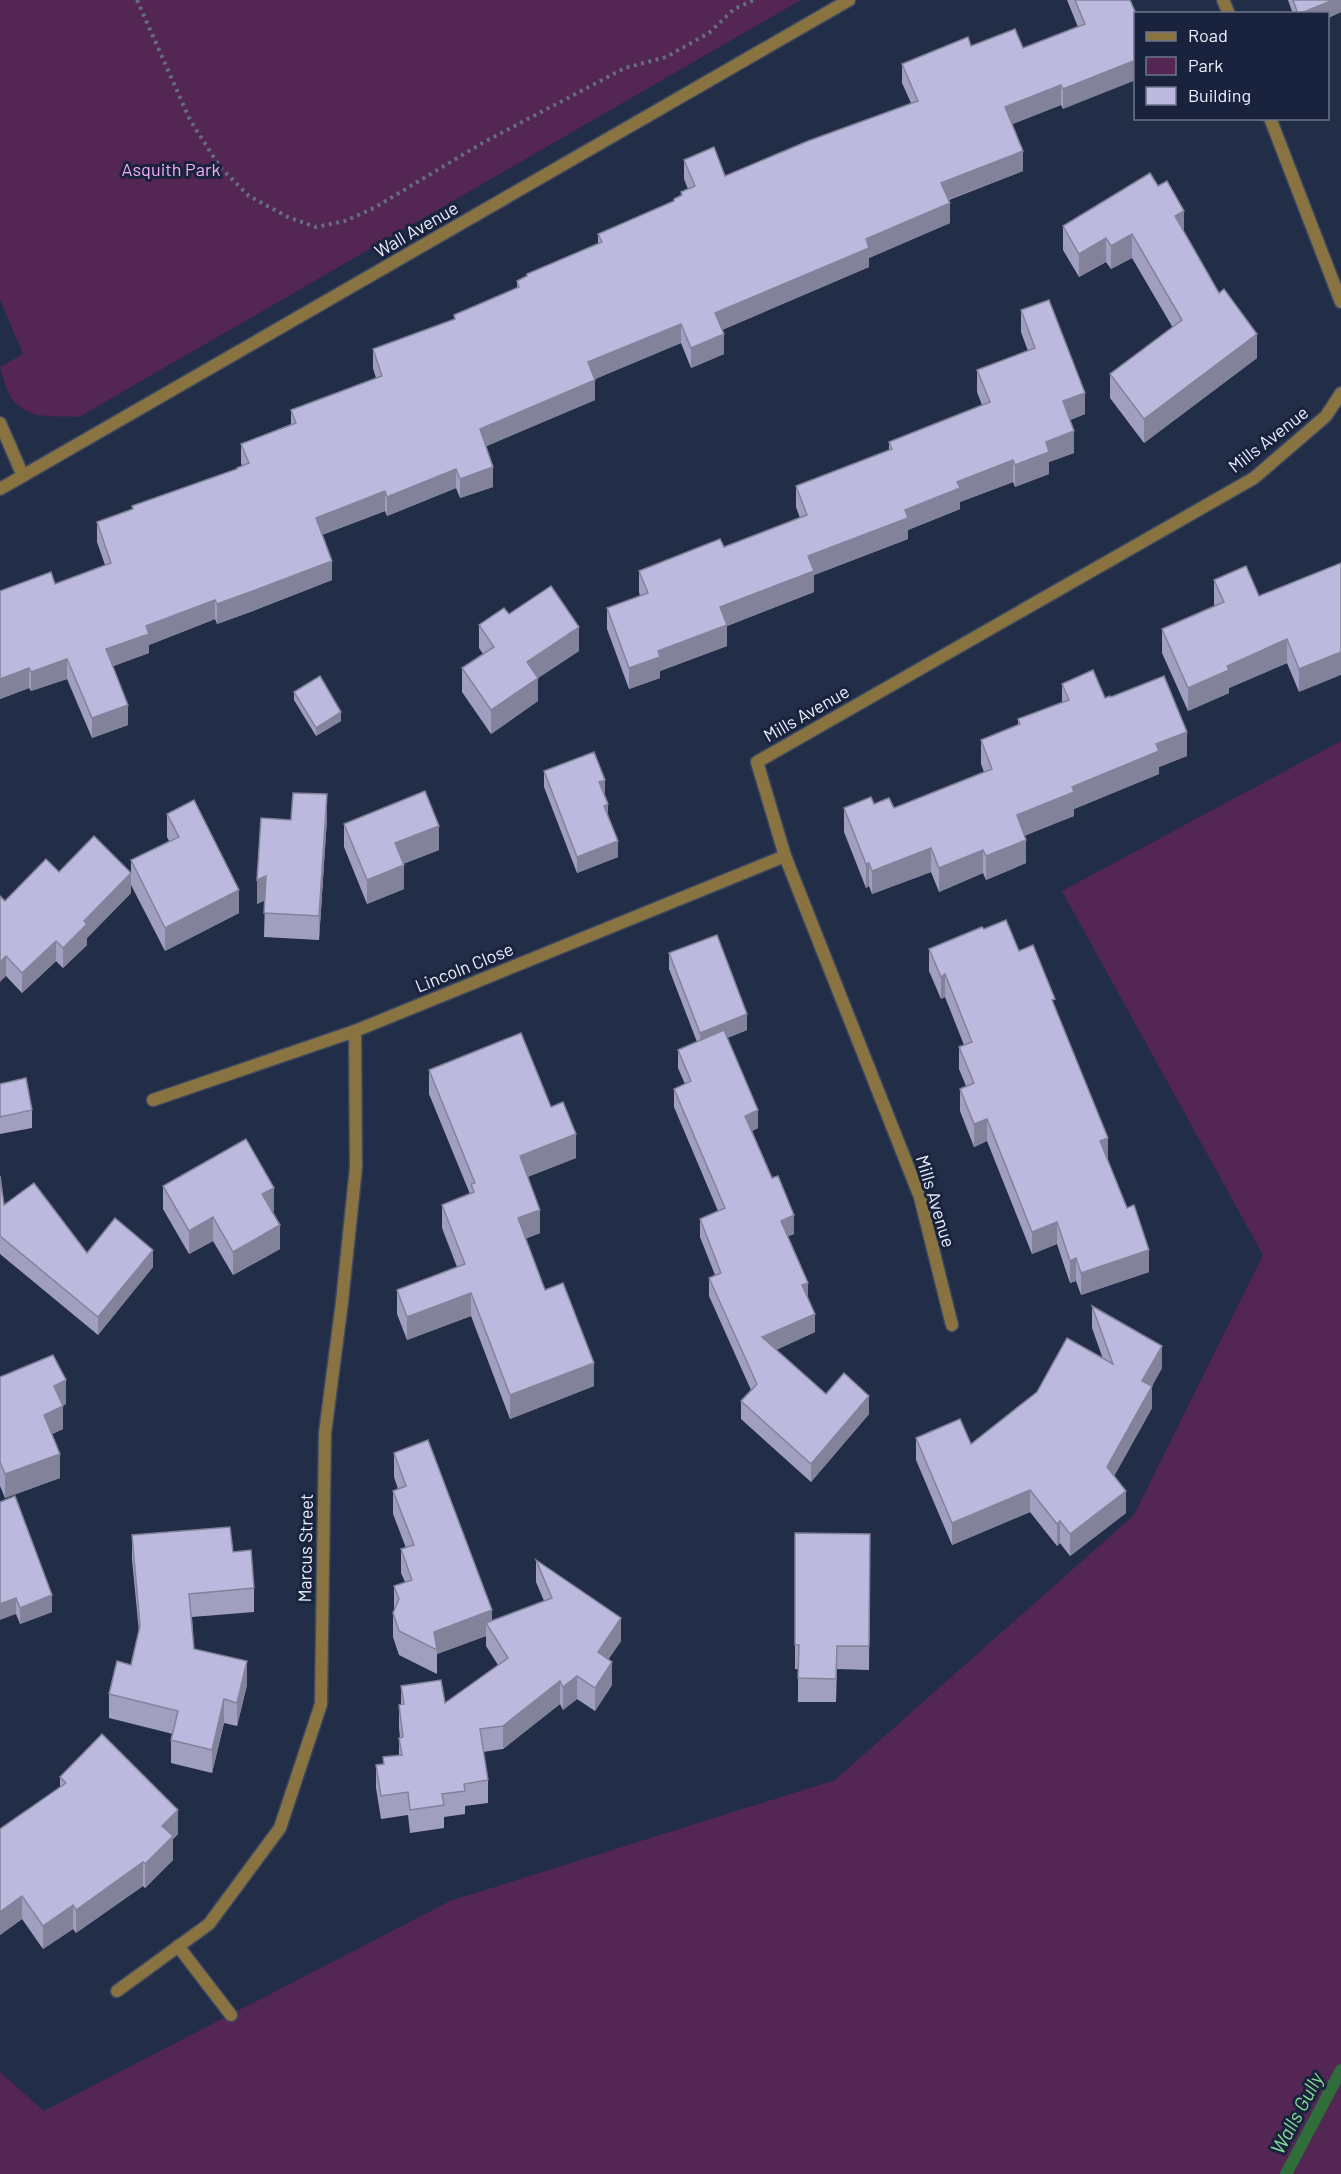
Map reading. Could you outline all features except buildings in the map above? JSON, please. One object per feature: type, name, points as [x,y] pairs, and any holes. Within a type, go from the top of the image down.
[{"type":"street","name":"Wall Avenue","points":[[0,489],[849,0]]},
{"type":"street","points":[[1271,120],[1341,302]]},
{"type":"street","name":"Mills Avenue","points":[[952,1325],[920,1197],[785,856],[757,762],[1254,478],[1326,416],[1341,393]]},
{"type":"street","points":[[0,423],[23,476]]},
{"type":"street","name":"Lincoln Close","points":[[153,1100],[355,1031],[785,856]]},
{"type":"street","name":"Marcus Street","points":[[117,1991],[209,1924],[280,1828],[321,1704],[325,1432],[356,1167],[355,1031]]},
{"type":"street","points":[[178,1946],[231,2015]]},
{"type":"path","points":[[137,0],[190,120],[220,167],[249,196],[288,217],[316,227],[345,221],[374,208],[484,142],[625,68],[666,57],[709,33],[734,9],[754,0]]},
{"type":"green space","name":"Asquith Park","points":[[0,0],[801,0],[79,417],[42,416],[18,406],[10,396],[0,367],[23,354],[0,300]]},
{"type":"green space","points":[[1341,741],[1341,2174],[0,2174],[0,2072],[44,2111],[450,1901],[835,1780],[1134,1515],[1263,1255],[1062,891]]},
{"type":"waterway","name":"Walls Gully","points":[[1286,2174],[1341,2070]]}]
